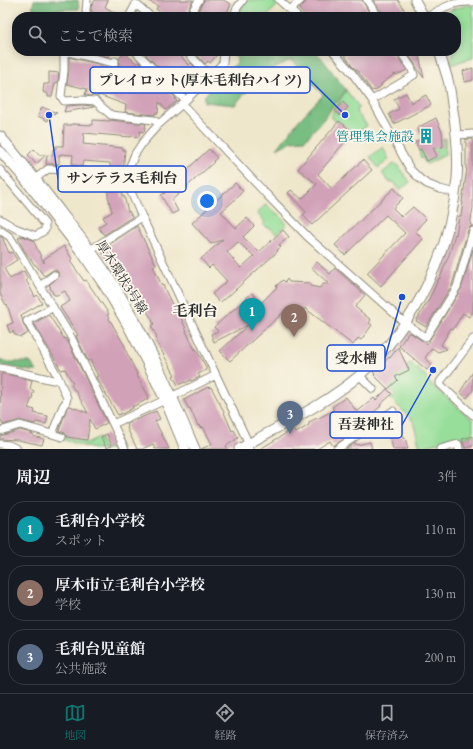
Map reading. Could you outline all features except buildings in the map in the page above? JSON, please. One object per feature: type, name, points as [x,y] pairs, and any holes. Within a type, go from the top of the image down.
[{"type":"street","points":[[86,12],[87,0]]},
{"type":"street","points":[[192,12],[198,0]]},
{"type":"street","points":[[279,0],[292,12]]},
{"type":"street","points":[[290,10],[301,0]]},
{"type":"street","points":[[367,0],[375,12]]},
{"type":"street","points":[[415,0],[421,12]]},
{"type":"street","points":[[235,12],[239,1]]},
{"type":"street","points":[[434,12],[447,2],[473,2]]},
{"type":"street","points":[[132,12],[136,4],[145,12]]},
{"type":"street","points":[[64,56],[61,96],[64,101],[95,101],[111,115],[154,120],[159,124]]},
{"type":"street","points":[[85,56],[114,63],[115,61]]},
{"type":"street","points":[[140,56],[309,238],[405,323],[426,338],[457,287],[473,231]]},
{"type":"street","points":[[191,56],[210,76]]},
{"type":"street","points":[[224,56],[223,63],[184,102],[159,124],[141,144],[130,166],[128,180],[131,192],[142,217],[246,438],[248,447]]},
{"type":"street","points":[[339,56],[372,100],[410,169],[427,184],[454,193]]},
{"type":"street","points":[[372,100],[414,75],[403,56]]},
{"type":"street","points":[[239,449],[248,447],[325,400],[359,375],[382,352],[405,323],[427,285],[439,257],[448,230],[457,179],[456,135],[448,81],[440,56]]},
{"type":"street","points":[[456,135],[473,134]]},
{"type":"street","name":"厚木環状3号線","points":[[0,136],[90,250],[114,285],[155,359],[185,449]]},
{"type":"street","name":"厚木環状3号線","points":[[0,151],[23,177],[83,254],[103,284],[169,398],[195,449]]},
{"type":"street","points":[[35,179],[48,169],[83,171]]},
{"type":"street","points":[[0,170],[45,224],[45,230],[36,236],[15,228],[0,219]]},
{"type":"street","points":[[90,250],[142,217]]},
{"type":"street","points":[[0,230],[10,237],[71,337],[125,449]]},
{"type":"street","points":[[40,286],[54,275]]},
{"type":"street","points":[[52,434],[62,406],[66,402],[67,398],[58,378],[27,321],[53,307]]},
{"type":"street","points":[[473,339],[470,349],[440,382],[440,384],[473,415]]},
{"type":"street","points":[[0,368],[53,380],[58,378]]},
{"type":"street","points":[[113,424],[216,375]]},
{"type":"street","points":[[359,375],[373,389]]},
{"type":"street","points":[[337,449],[393,411]]},
{"type":"street","points":[[0,429],[20,425],[62,437]]},
{"type":"street","points":[[0,444],[9,445],[17,449]]},
{"type":"street","points":[[440,449],[458,444],[459,449]]},
{"type":"green space","points":[[34,0],[78,0],[79,9],[55,10],[54,12],[32,12]]},
{"type":"green space","points":[[247,0],[272,0],[278,5],[271,12],[239,12]]},
{"type":"green space","points":[[469,5],[473,6],[473,58],[452,65],[452,56],[461,56],[461,12],[446,12]]},
{"type":"green space","points":[[235,56],[320,56],[346,90],[305,140],[292,141],[277,149],[299,120],[323,95],[291,60],[271,69],[243,95],[235,105],[204,102],[204,97],[220,76],[237,63],[237,57]]},
{"type":"green space","points":[[346,90],[359,107],[356,112],[367,125],[357,137],[330,117]]},
{"type":"green space","points":[[445,138],[445,155],[427,164],[425,163],[423,158],[421,158],[419,151]]},
{"type":"green space","points":[[383,147],[389,160],[378,168],[370,157]]},
{"type":"green space","points":[[394,164],[398,165],[410,182],[400,190],[394,182],[389,182],[382,173]]},
{"type":"green space","points":[[266,204],[287,224],[276,234],[269,227],[267,228],[263,224],[265,222],[257,213]]},
{"type":"green space","points":[[0,359],[7,362],[30,362],[37,371],[0,365]]},
{"type":"green space","points":[[410,363],[427,377],[425,379],[473,420],[473,435],[457,440],[447,440],[421,448],[420,447],[413,421],[391,399],[395,395],[385,385],[400,369]]},
{"type":"green space","points":[[63,436],[87,443],[99,437],[104,449],[93,449],[61,439]]},
{"type":"green space","points":[[118,443],[121,449],[104,449]]},
{"type":"place","name":"サンテラス毛利台","points":[[49,115]]},
{"type":"place","name":"プレイロット(厚木毛利台ハイツ)","points":[[345,115]]},
{"type":"place","name":"管理集会施設","points":[[426,136]]},
{"type":"place","name":"受水槽","points":[[402,297]]},
{"type":"place","name":"毛利台小学校","points":[[252,331]]},
{"type":"place","name":"厚木市立毛利台小学校","points":[[294,337]]},
{"type":"place","name":"吾妻神社","points":[[433,370]]},
{"type":"place","name":"毛利台児童館","points":[[290,434]]},
{"type":"district","name":"毛利台","points":[[195,310]]}]
